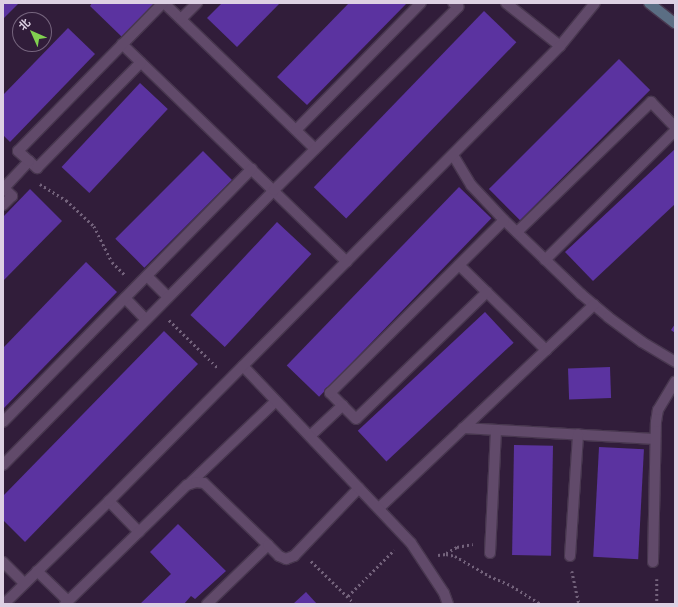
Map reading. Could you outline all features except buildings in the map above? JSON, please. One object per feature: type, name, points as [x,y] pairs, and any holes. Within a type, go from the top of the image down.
[{"type":"main road","points":[[649,3],[675,23]]},
{"type":"street","points":[[141,62],[37,168],[18,151],[163,3],[315,149]]},
{"type":"street","points":[[181,19],[197,3]]},
{"type":"street","points":[[296,130],[421,3]]},
{"type":"street","points":[[4,462],[458,7],[453,3]]},
{"type":"street","points":[[506,3],[560,46]]},
{"type":"street","points":[[4,604],[109,501],[453,155],[560,46],[595,3]]},
{"type":"street","points":[[122,44],[347,262]]},
{"type":"street","points":[[517,232],[651,102],[675,126]]},
{"type":"street","points":[[545,260],[675,131]]},
{"type":"street","points":[[453,155],[472,185],[504,220],[545,260],[594,305],[642,342],[675,362]]},
{"type":"street","points":[[3,205],[12,196],[4,187],[29,161]]},
{"type":"street","points":[[3,422],[252,169]]},
{"type":"street","points":[[487,292],[356,419],[330,393],[504,220]]},
{"type":"street","points":[[459,265],[546,350]]},
{"type":"street","points":[[147,276],[168,297]]},
{"type":"street","points":[[124,298],[146,320]]},
{"type":"street","points":[[379,508],[594,305]]},
{"type":"street","points":[[243,366],[407,538],[444,593],[448,604]]},
{"type":"street","points":[[653,562],[655,439],[658,410],[675,382]]},
{"type":"street","points":[[37,570],[67,602],[276,401]]},
{"type":"street","points":[[310,436],[343,405]]},
{"type":"street","points":[[463,428],[655,439]]},
{"type":"street","points":[[490,551],[496,430]]},
{"type":"street","points":[[570,556],[578,434]]},
{"type":"street","points":[[188,485],[196,482],[204,483],[279,556],[286,559],[294,556],[360,488]]},
{"type":"street","points":[[109,501],[139,532]]},
{"type":"street","points":[[207,604],[268,545]]},
{"type":"street","points":[[3,562],[24,583]]},
{"type":"path","points":[[20,171],[66,200],[94,226],[112,262],[136,286]]},
{"type":"path","points":[[157,309],[230,379]]},
{"type":"path","points":[[348,596],[407,538]]},
{"type":"path","points":[[423,561],[446,554],[467,544],[490,551]]},
{"type":"path","points":[[300,550],[356,604]]},
{"type":"path","points":[[446,554],[455,556],[489,576],[512,586],[541,604]]},
{"type":"path","points":[[570,556],[579,604]]},
{"type":"path","points":[[653,562],[657,578],[658,604]]}]
